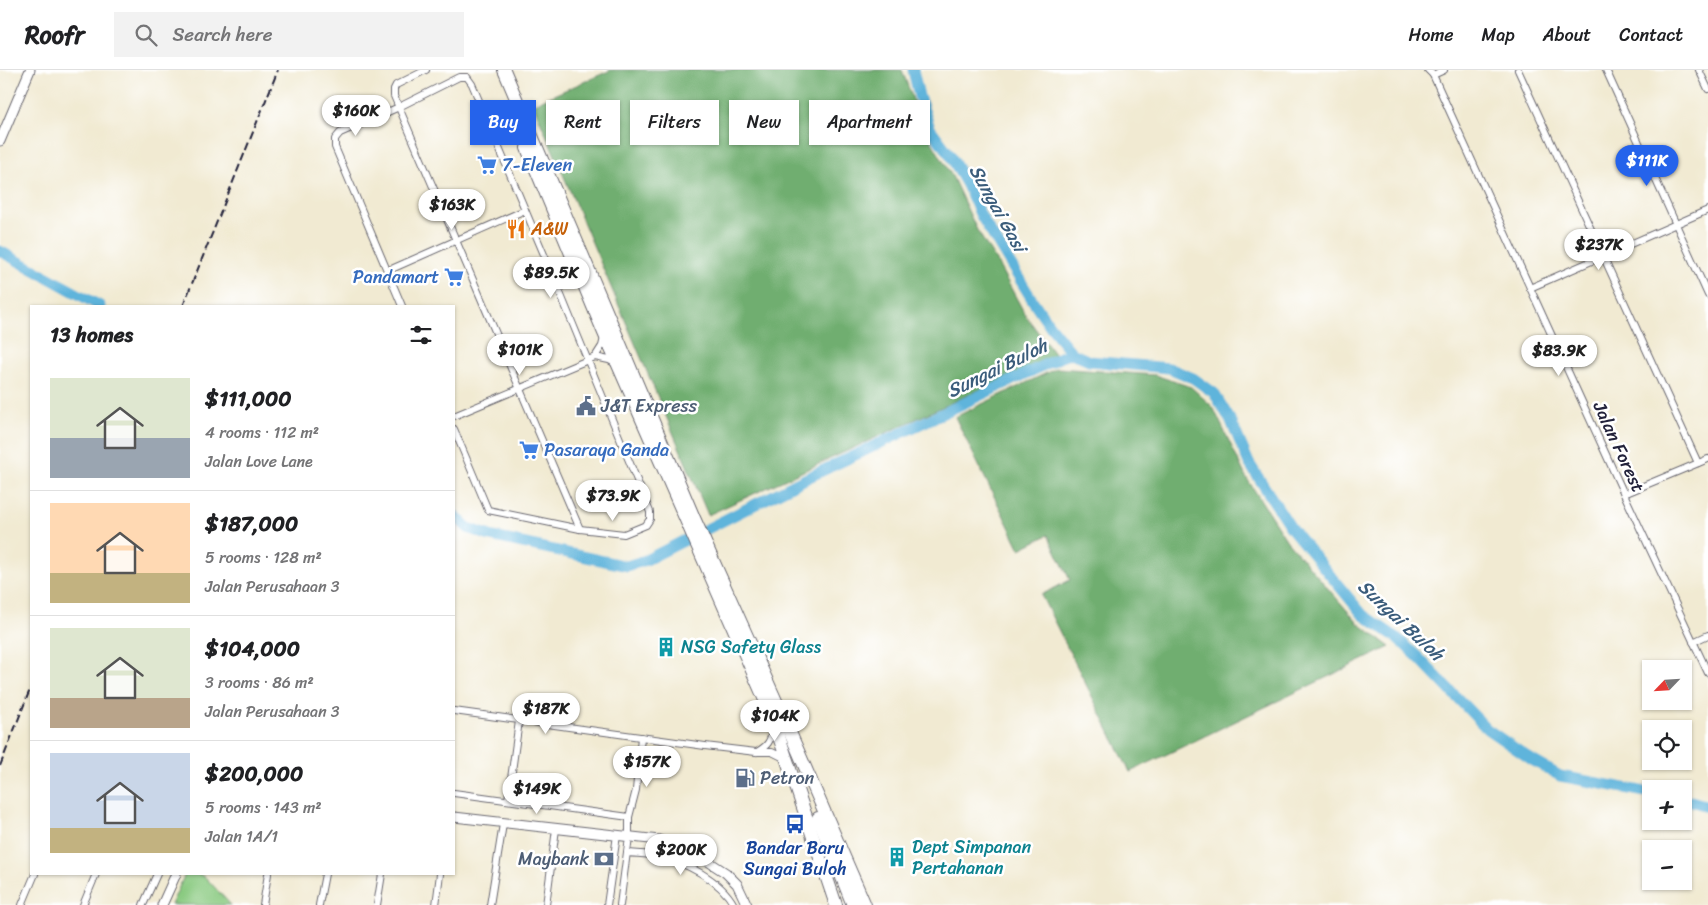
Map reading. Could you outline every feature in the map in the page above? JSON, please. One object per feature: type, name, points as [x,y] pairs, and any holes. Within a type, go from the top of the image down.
[{"type":"highway","points":[[494,70],[604,333],[690,519]]},
{"type":"highway","points":[[504,70],[772,716],[836,905]]},
{"type":"highway","points":[[700,543],[785,721],[861,904]]},
{"type":"highway","points":[[785,721],[790,747],[804,785],[861,904]]},
{"type":"street","points":[[0,141],[30,70]]},
{"type":"street","points":[[426,70],[399,83],[394,88],[394,96],[580,529]]},
{"type":"street","points":[[1430,72],[1444,70]]},
{"type":"street","points":[[1518,70],[1698,463]]},
{"type":"street","points":[[1606,70],[1708,295]]},
{"type":"street","points":[[1699,70],[1708,89]]},
{"type":"street","name":"Jalan Forest","points":[[1430,72],[1708,673]]},
{"type":"street","points":[[402,305],[334,147],[335,139],[340,133],[458,77],[467,77],[472,84],[525,210],[650,512],[650,519],[646,525],[624,534],[580,529],[488,510],[455,431]]},
{"type":"street","points":[[387,271],[525,210]]},
{"type":"street","points":[[1530,288],[1708,210]]},
{"type":"street","points":[[455,416],[595,356],[602,346],[604,333]]},
{"type":"street","points":[[595,356],[609,360],[619,366]]},
{"type":"street","points":[[1624,494],[1708,459]]},
{"type":"street","points":[[1693,642],[1708,635]]},
{"type":"street","points":[[455,711],[756,752],[772,752],[786,760]]},
{"type":"street","points":[[756,752],[769,743],[772,736],[772,716]]},
{"type":"street","points":[[508,800],[519,721]]},
{"type":"street","points":[[620,905],[630,837],[629,817],[636,790],[641,737]]},
{"type":"street","points":[[455,793],[629,817]]},
{"type":"street","points":[[455,817],[659,840],[704,858],[726,873],[737,884],[746,905]]},
{"type":"street","points":[[490,905],[503,824]]},
{"type":"street","points":[[546,905],[556,829]]},
{"type":"street","points":[[607,905],[617,835]]},
{"type":"street","points":[[627,853],[658,856],[690,868],[714,882],[729,895],[734,905]]},
{"type":"street","points":[[22,905],[35,875]]},
{"type":"street","points":[[83,905],[96,875]]},
{"type":"street","points":[[143,905],[157,875]]},
{"type":"street","points":[[162,905],[176,875]]},
{"type":"street","points":[[263,905],[268,875]]},
{"type":"street","points":[[319,905],[324,875]]},
{"type":"street","points":[[377,905],[382,875]]},
{"type":"street","points":[[436,905],[440,875]]},
{"type":"green space","points":[[611,70],[902,70],[913,100],[809,100],[809,145],[930,145],[930,139],[953,178],[977,230],[1026,316],[1055,355],[708,515],[550,145],[620,145],[620,100],[546,100],[546,135],[536,111],[536,103]]},
{"type":"green space","points":[[1057,368],[1155,375],[1191,387],[1213,407],[1246,477],[1287,541],[1358,623],[1390,647],[1130,772],[1041,595],[1070,580],[1048,535],[1020,549],[955,417]]},
{"type":"green space","points":[[185,875],[201,875],[206,878],[231,905],[171,905]]},
{"type":"waterway","name":"Sungai Gasi","points":[[913,70],[919,96],[930,128],[950,155],[967,185],[981,216],[1033,301],[1072,353]]},
{"type":"waterway","name":"Sungai Buloh","points":[[0,251],[98,305]]},
{"type":"waterway","name":"Sungai Buloh","points":[[455,516],[468,528],[490,536],[627,566],[646,560],[807,478],[1063,356],[1072,353],[1089,361],[1169,368],[1193,378],[1214,393],[1231,421],[1249,463],[1291,528],[1363,615],[1396,637],[1418,657],[1487,729],[1532,760],[1560,776],[1642,791]]},
{"type":"waterway","name":"Sungai Buloh","points":[[1692,801],[1708,806]]},
{"type":"railway","points":[[183,305],[278,70]]},
{"type":"railway","points":[[0,766],[30,690]]},
{"type":"place","name":"7-Eleven","points":[[487,165]]},
{"type":"place","name":"A&W","points":[[516,229]]},
{"type":"place","name":"Pandamart","points":[[454,277]]},
{"type":"place","name":"J&T Express","points":[[586,406]]},
{"type":"place","name":"Pasaraya Ganda","points":[[529,450]]},
{"type":"place","name":"NSG Safety Glass","points":[[666,647]]},
{"type":"place","name":"Petron","points":[[745,778]]},
{"type":"place","name":"Bandar Baru Sungai Buloh","points":[[795,824]]},
{"type":"place","name":"Dept Simpanan Pertahanan","points":[[897,857]]},
{"type":"place","name":"Maybank","points":[[604,859]]}]
